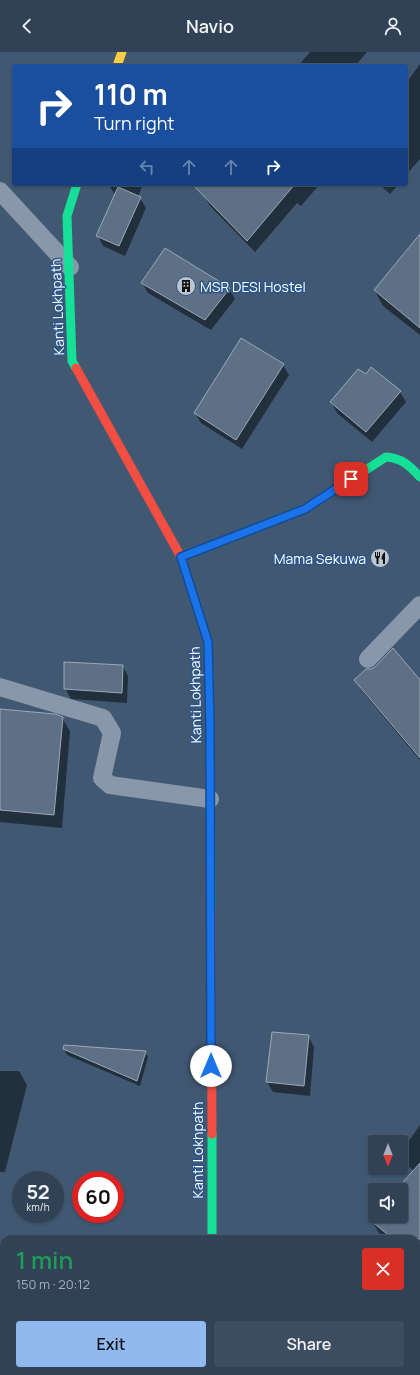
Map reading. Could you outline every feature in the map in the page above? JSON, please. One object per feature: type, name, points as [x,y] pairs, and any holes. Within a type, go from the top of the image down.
[{"type":"main road","points":[[118,64],[122,52]]},
{"type":"main road","name":"Kanti Lokhpath","points":[[76,186],[67,216],[70,267],[72,361],[181,557],[208,642],[212,1235]]},
{"type":"main road","points":[[181,557],[305,509],[386,457],[395,457],[405,462],[420,476]]},
{"type":"lane","points":[[0,191],[70,267]]},
{"type":"lane","points":[[368,659],[420,605]]},
{"type":"lane","points":[[0,687],[103,718],[112,733],[102,778],[110,785],[210,799]]},
{"type":"building","points":[[194,186],[293,186],[247,241]]},
{"type":"building","points":[[118,187],[141,197],[119,246],[96,236]]},
{"type":"building","points":[[420,234],[420,328],[374,290]]},
{"type":"building","name":"MSR DESI Hostel","points":[[165,248],[230,288],[205,320],[141,283]]},
{"type":"building","points":[[241,338],[284,364],[236,440],[194,413]]},
{"type":"building","points":[[371,367],[401,391],[366,432],[330,402],[358,369],[366,374]]},
{"type":"building","points":[[393,648],[420,680],[420,758],[354,680],[366,669],[375,667]]},
{"type":"building","points":[[64,662],[123,665],[122,693],[64,689]]},
{"type":"building","points":[[0,709],[55,714],[63,717],[54,815],[0,810]]},
{"type":"building","points":[[272,1032],[309,1035],[304,1086],[266,1082]]},
{"type":"building","points":[[64,1045],[146,1051],[137,1081],[63,1049]]},
{"type":"building","points":[[420,1163],[420,1235],[388,1235],[374,1223],[408,1223],[408,1183],[402,1183]]},
{"type":"traffic: fast","points":[[76,186],[67,216],[72,361],[76,368]]},
{"type":"traffic: fast","points":[[181,557],[305,509],[386,457],[397,459],[405,463],[420,477]]},
{"type":"traffic: fast","points":[[186,573],[208,642],[211,910]]},
{"type":"traffic: fast","points":[[212,1134],[212,1235]]},
{"type":"traffic: slow","points":[[118,64],[122,52]]},
{"type":"traffic: jam","points":[[76,368],[181,557],[186,573]]},
{"type":"traffic: jam","points":[[211,910],[212,1134]]},
{"type":"place","name":"MSR DESI Hostel","points":[[186,286]]},
{"type":"place","name":"Mama Sekuwa","points":[[380,558]]},
{"type":"route","points":[[211,1066],[210,725],[208,642],[181,557],[305,509],[351,479]]}]
